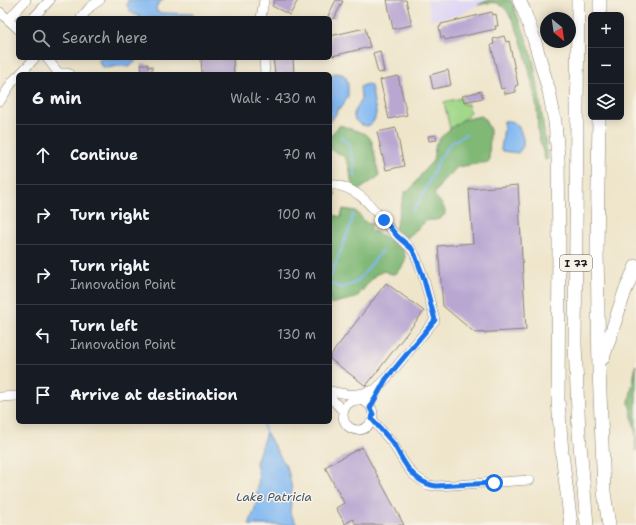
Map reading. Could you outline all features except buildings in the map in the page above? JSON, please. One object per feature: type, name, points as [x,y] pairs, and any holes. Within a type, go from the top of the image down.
[{"type":"highway","points":[[519,0],[541,61],[555,122],[558,158],[558,400],[562,453],[571,525]]},
{"type":"highway","name":"I 77","points":[[578,0],[575,344],[579,433],[587,525]]},
{"type":"highway","points":[[600,0],[600,12]]},
{"type":"highway","name":"I 77","points":[[599,120],[597,248],[599,369],[604,492],[609,525]]},
{"type":"highway","points":[[599,369],[625,291],[636,266]]},
{"type":"street","points":[[8,20],[26,0]]},
{"type":"street","points":[[35,16],[50,0]]},
{"type":"street","points":[[82,16],[92,4],[100,0]]},
{"type":"street","points":[[261,16],[264,0]]},
{"type":"street","points":[[0,12],[16,27]]},
{"type":"street","points":[[22,72],[33,60]]},
{"type":"street","points":[[49,60],[58,72]]},
{"type":"street","points":[[264,60],[265,72]]},
{"type":"street","points":[[0,100],[16,78]]},
{"type":"street","points":[[332,184],[342,186],[361,196],[392,230],[412,249],[423,276],[435,320],[378,388],[367,405]]},
{"type":"street","points":[[367,405],[386,379]]},
{"type":"street","points":[[332,393],[354,395],[378,388]]},
{"type":"street","points":[[332,394],[349,403]]},
{"type":"street","points":[[1,397],[16,396]]},
{"type":"street","points":[[332,396],[343,411]]},
{"type":"street","points":[[356,400],[367,405],[373,414],[370,423],[363,429],[353,429],[345,423],[343,419],[343,411],[347,404],[356,400]]},
{"type":"street","points":[[370,423],[388,438],[411,472],[428,485],[440,486],[530,480]]},
{"type":"shaded area","points":[[427,0],[489,0],[463,13],[431,20]]},
{"type":"green space","points":[[489,0],[511,0],[523,30],[531,53],[540,98],[548,159],[545,160],[538,133],[535,99],[529,69],[519,36],[506,10],[499,4],[492,3],[478,5]]},
{"type":"green space","points":[[461,98],[463,104],[468,104],[470,111],[465,118],[450,129],[444,102]]},
{"type":"green space","points":[[481,116],[484,118],[490,130],[489,162],[457,167],[448,177],[444,179],[434,195],[444,207],[445,214],[437,220],[426,221],[407,238],[395,229],[405,192],[414,185],[431,163],[433,160],[436,143],[445,133],[462,120]]},
{"type":"green space","points":[[340,125],[366,134],[372,142],[379,176],[359,190],[352,186],[347,161],[340,154],[332,150],[332,134]]},
{"type":"green space","points":[[332,191],[335,192],[333,215],[341,217],[343,209],[356,211],[366,223],[372,224],[370,230],[388,238],[393,244],[403,250],[405,258],[397,273],[392,274],[384,271],[375,275],[356,298],[332,304]]},
{"type":"green space","points":[[636,365],[636,436],[629,402]]},
{"type":"water","points":[[128,0],[164,0],[161,1],[156,7],[157,12],[193,14],[193,16],[137,16],[129,10],[127,5]]},
{"type":"water","points":[[136,60],[129,67],[118,66],[107,68],[101,66],[99,61]]},
{"type":"water","points":[[332,74],[342,74],[346,77],[348,96],[341,108],[338,108],[332,119]]},
{"type":"water","points":[[367,84],[371,86],[376,112],[374,121],[367,126],[359,124],[355,120],[354,113],[361,98],[360,87]]},
{"type":"water","points":[[504,121],[514,122],[521,131],[523,144],[518,153],[502,151],[501,149]]},
{"type":"water","name":"Lake Patricia","points":[[266,432],[288,470],[292,489],[290,513],[297,525],[249,525],[255,508],[259,477],[256,463]]},
{"type":"waterway","points":[[412,212],[421,199],[439,160],[451,143],[466,134]]},
{"type":"waterway","points":[[340,136],[349,145],[354,162],[355,177]]},
{"type":"waterway","points":[[332,273],[351,224],[353,214]]},
{"type":"waterway","points":[[332,284],[341,288],[357,282],[382,251]]},
{"type":"waterway","points":[[263,424],[266,432]]},
{"type":"route","points":[[384,220],[397,236],[412,249],[423,276],[435,320],[386,379],[370,408],[372,409],[373,414],[372,419],[393,444],[411,472],[428,485],[436,486],[494,483]]}]
